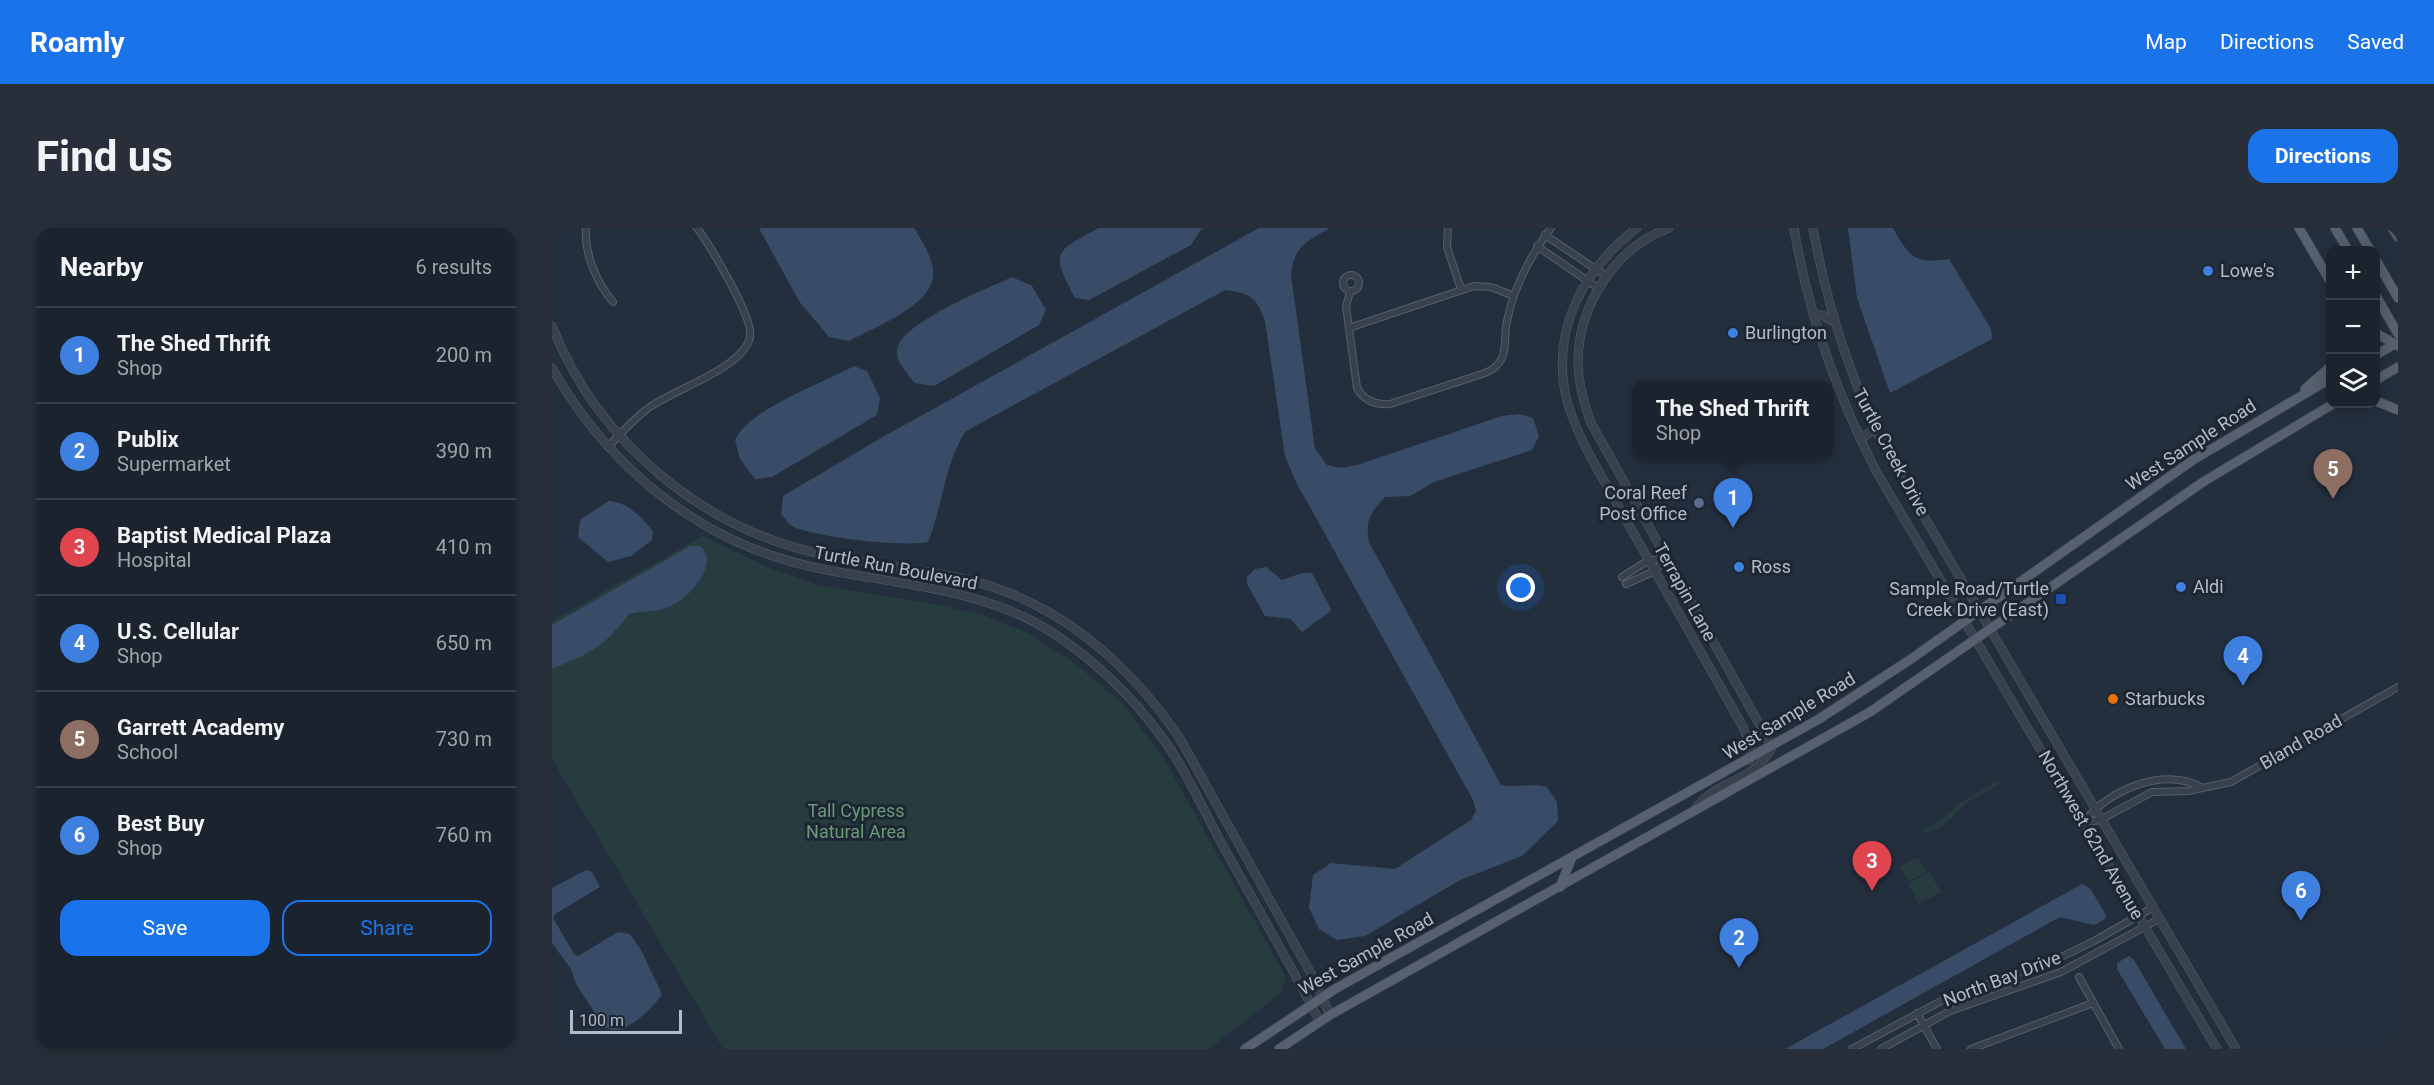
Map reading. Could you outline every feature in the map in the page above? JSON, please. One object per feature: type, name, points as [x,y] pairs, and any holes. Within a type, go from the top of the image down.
[{"type":"main road","points":[[2299,228],[2326,273]]},
{"type":"main road","points":[[2335,228],[2346,246]]},
{"type":"main road","points":[[2356,228],[2367,246]]},
{"type":"main road","points":[[2392,228],[2398,237]]},
{"type":"main road","points":[[2380,267],[2398,297]]},
{"type":"main road","points":[[2378,300],[2398,341]]},
{"type":"main road","points":[[2380,334],[2398,341]]},
{"type":"main road","points":[[2378,354],[2398,341]]},
{"type":"main road","points":[[2380,378],[2398,367]]},
{"type":"main road","points":[[2292,400],[2326,371]]},
{"type":"main road","name":"West Sample Road","points":[[1245,1049],[1322,997],[1772,747],[1865,690],[2155,486],[2292,400],[2326,382]]},
{"type":"main road","points":[[2380,403],[2398,410]]},
{"type":"main road","name":"West Sample Road","points":[[1279,1049],[1330,1015],[1692,814],[1870,712],[2203,482],[2327,408]]},
{"type":"main road","points":[[1560,887],[1572,857]]},
{"type":"street","points":[[586,228],[589,253],[601,287],[613,302]]},
{"type":"street","points":[[608,447],[648,409],[729,363],[742,352],[750,340],[750,320],[697,228]]},
{"type":"street","points":[[1448,228],[1447,247],[1461,289]]},
{"type":"street","points":[[1350,292],[1346,306],[1357,388],[1367,399],[1381,405],[1390,404],[1493,369],[1503,356],[1506,323],[1514,296],[1538,246],[1551,228]]},
{"type":"street","name":"Terrapin Lane","points":[[1637,228],[1615,245],[1594,268],[1573,306],[1566,334],[1564,363],[1566,396],[1577,430],[1746,734],[1751,747],[1749,760]]},
{"type":"street","name":"Turtle Creek Drive","points":[[1794,228],[1813,315],[1833,377],[1860,439],[1965,621]]},
{"type":"street","name":"Turtle Creek Drive","points":[[1813,228],[1834,322],[1846,362],[1875,429],[1991,629]]},
{"type":"street","name":"Terrapin Lane","points":[[1667,229],[1632,250],[1606,276],[1598,288],[1579,338],[1581,393],[1595,432],[1772,747]]},
{"type":"street","points":[[1545,235],[1606,276]]},
{"type":"street","points":[[1538,246],[1598,288]]},
{"type":"street","points":[[1349,328],[1461,289],[1491,287],[1514,296]]},
{"type":"street","points":[[1813,315],[1822,315],[1834,322]]},
{"type":"street","name":"Turtle Run Boulevard","points":[[552,326],[582,387],[620,435],[670,483],[715,513],[750,531],[787,545],[829,556],[964,579],[1023,598],[1072,626],[1114,661],[1167,719],[1330,1015]]},
{"type":"street","name":"Turtle Run Boulevard","points":[[552,368],[584,418],[637,478],[671,505],[736,543],[796,564],[956,593],[1024,617],[1051,632],[1101,669],[1162,737],[1320,1022]]},
{"type":"street","points":[[1860,439],[1875,429]]},
{"type":"street","points":[[1622,577],[1649,560],[1666,559]]},
{"type":"street","points":[[1626,584],[1655,571],[1666,559]]},
{"type":"street","name":"Northwest 62nd Avenue","points":[[1965,621],[2217,1049]]},
{"type":"street","name":"Northwest 62nd Avenue","points":[[1991,629],[2100,820],[2236,1049]]},
{"type":"street","name":"Bland Road","points":[[2083,823],[2100,820],[2152,792],[2188,791],[2231,782],[2398,687]]},
{"type":"street","points":[[1692,814],[1704,798],[1756,770],[1772,747]]},
{"type":"street","name":"Bland Road","points":[[2083,823],[2094,809],[2138,785],[2158,779],[2172,778],[2201,787]]},
{"type":"street","name":"North Bay Drive","points":[[1852,1049],[1943,1000],[2042,965],[2094,941],[2152,908]]},
{"type":"street","name":"North Bay Drive","points":[[1881,1049],[1924,1025],[1988,996],[2048,977],[2102,952],[2159,920]]},
{"type":"street","points":[[2042,965],[2048,977]]},
{"type":"street","points":[[2079,977],[2119,1049]]},
{"type":"street","points":[[1971,1049],[2093,1003]]},
{"type":"street","points":[[1917,1013],[1937,1049]]},
{"type":"green space","name":"Tall Cypress Natural Area","points":[[703,536],[769,568],[821,586],[941,605],[982,615],[1023,631],[1072,661],[1122,703],[1164,759],[1286,977],[1281,993],[1209,1049],[723,1049],[552,759],[552,621]]},
{"type":"green space","points":[[1998,781],[2000,784],[1970,801],[1943,826],[1930,832],[1923,832],[1961,802]]},
{"type":"green space","points":[[1918,857],[1927,872],[1909,881],[1900,867]]},
{"type":"green space","points":[[1929,872],[1941,892],[1919,904],[1908,884]]},
{"type":"water","points":[[759,228],[914,228],[932,263],[933,275],[930,286],[913,306],[849,341],[829,337],[799,301]]},
{"type":"water","points":[[1099,228],[1202,228],[1191,245],[1089,300],[1075,298],[1062,271],[1061,255],[1073,243]]},
{"type":"water","points":[[1259,228],[1330,228],[1308,241],[1298,251],[1292,265],[1291,275],[1315,449],[1327,465],[1341,468],[1357,465],[1502,416],[1519,414],[1533,418],[1539,436],[1532,450],[1434,482],[1410,496],[1385,497],[1370,518],[1368,535],[1369,542],[1501,785],[1547,787],[1557,802],[1558,821],[1522,856],[1460,880],[1365,936],[1337,940],[1319,929],[1309,908],[1313,875],[1331,863],[1395,869],[1471,820],[1476,811],[1473,800],[1296,482],[1285,456],[1265,321],[1255,301],[1247,295],[1225,290],[966,431],[948,471],[928,542],[881,542],[822,535],[794,527],[781,514],[783,496],[881,438]]},
{"type":"water","points":[[1848,228],[1893,228],[1914,257],[1928,260],[1949,259],[1991,329],[1992,339],[1890,393],[1857,298]]},
{"type":"water","points":[[1012,277],[1032,286],[1046,310],[1039,325],[934,386],[915,383],[903,368],[897,355],[901,340],[928,318]]},
{"type":"water","points":[[854,366],[867,371],[880,398],[877,415],[772,477],[755,479],[740,459],[735,440],[743,429],[771,407]]},
{"type":"water","points":[[609,501],[628,507],[639,515],[653,531],[652,540],[631,556],[608,562],[578,537],[580,520]]},
{"type":"water","points":[[690,546],[700,546],[707,560],[696,586],[682,600],[658,610],[629,614],[611,635],[595,648],[552,669],[552,625]]},
{"type":"water","points":[[1266,567],[1282,580],[1302,573],[1312,573],[1331,609],[1302,632],[1291,619],[1265,616],[1247,584],[1247,577],[1255,569]]},
{"type":"water","points":[[586,870],[592,872],[600,887],[555,914],[553,918],[574,954],[578,956],[618,932],[630,934],[641,950],[662,994],[644,1015],[618,1030],[603,1025],[576,984],[571,969],[552,943],[552,888]]},
{"type":"water","points":[[2082,884],[2090,888],[2106,915],[2105,919],[2094,925],[2060,917],[1823,1049],[1785,1049]]},
{"type":"water","points":[[2129,956],[2134,960],[2186,1049],[2165,1049],[2117,969],[2117,963]]},
{"type":"place","name":"Lowe's","points":[[2208,271]]},
{"type":"place","name":"Burlington","points":[[1733,333]]},
{"type":"place","name":"Garrett Academy","points":[[2333,499]]},
{"type":"place","name":"Coral Reef Post Office","points":[[1699,503]]},
{"type":"place","name":"The Shed Thrift","points":[[1733,528]]},
{"type":"place","name":"Ross","points":[[1739,567]]},
{"type":"place","name":"Aldi","points":[[2181,587]]},
{"type":"place","name":"Sample Road/Turtle Creek Drive (East)","points":[[2061,599]]},
{"type":"place","name":"U.S. Cellular","points":[[2243,686]]},
{"type":"place","name":"Starbucks","points":[[2113,699]]},
{"type":"place","name":"Baptist Medical Plaza","points":[[1872,891]]},
{"type":"place","name":"Best Buy","points":[[2301,921]]},
{"type":"place","name":"Publix","points":[[1739,968]]}]
